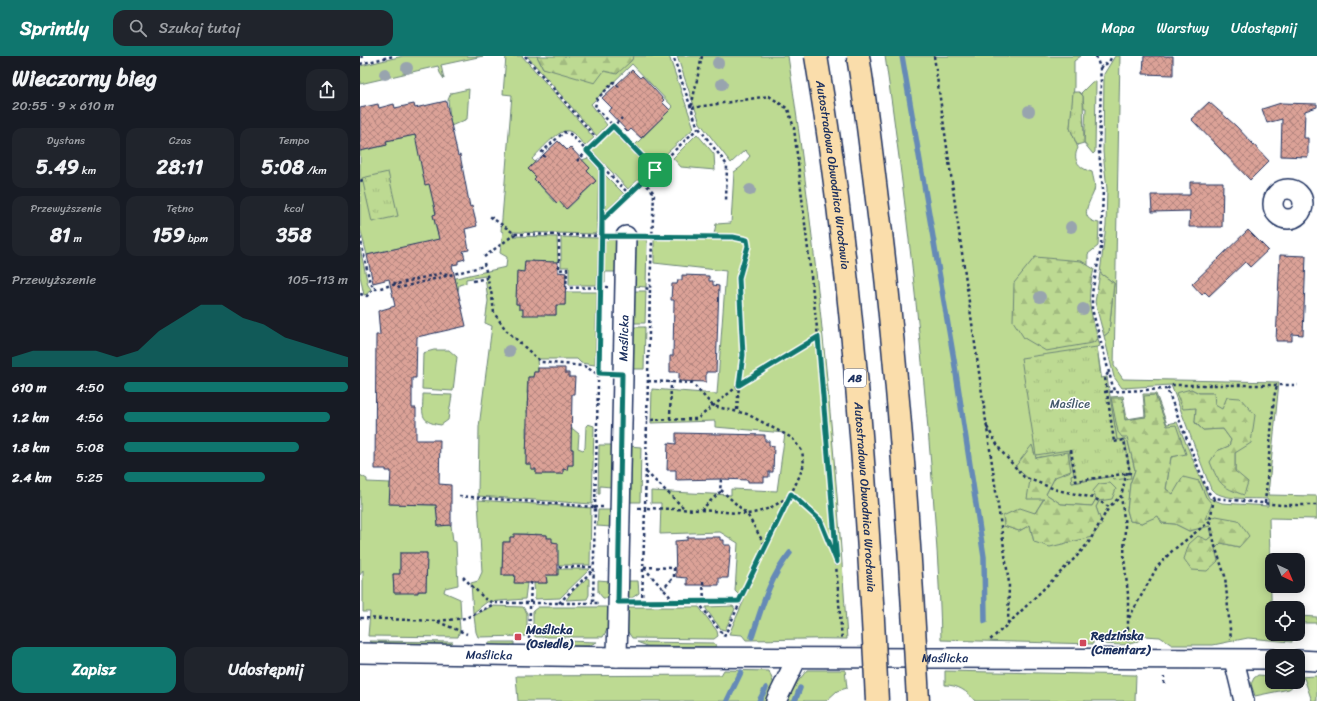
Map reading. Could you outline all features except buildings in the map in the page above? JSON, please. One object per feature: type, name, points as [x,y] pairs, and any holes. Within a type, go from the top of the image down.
[{"type":"highway","name":"Autostradowa Obwodnica Wrocławia","points":[[816,56],[827,121],[851,328],[869,538],[877,701]]},
{"type":"highway","points":[[858,56],[866,101],[891,313],[909,529],[918,701]]},
{"type":"street","name":"Maślicka","points":[[617,657],[626,236]]},
{"type":"street","name":"Maślicka","points":[[360,653],[617,657],[1265,659]]},
{"type":"street","points":[[776,701],[797,658]]},
{"type":"street","points":[[1234,660],[1244,701]]},
{"type":"street","points":[[1305,660],[1317,661]]},
{"type":"path","points":[[360,57],[365,56]]},
{"type":"path","points":[[360,64],[393,56]]},
{"type":"path","points":[[525,56],[598,140]]},
{"type":"path","points":[[673,56],[698,128],[728,165],[726,202]]},
{"type":"path","points":[[691,108],[702,56]]},
{"type":"path","points":[[934,56],[1009,583],[1008,624]]},
{"type":"path","points":[[1096,56],[1100,68],[1099,152],[1103,189],[1103,224],[1101,248],[1092,293],[1092,309],[1103,345],[1108,373],[1114,391]]},
{"type":"path","points":[[1100,68],[1109,62],[1112,56]]},
{"type":"path","points":[[619,87],[614,82],[595,103],[597,109],[655,170]]},
{"type":"path","points":[[691,108],[769,96],[788,109],[794,128],[818,337],[837,562],[842,641]]},
{"type":"path","points":[[577,161],[622,118]]},
{"type":"path","points":[[602,220],[698,128]]},
{"type":"path","points":[[545,157],[541,153],[564,132],[570,134],[629,194]]},
{"type":"path","points":[[599,373],[602,167]]},
{"type":"path","points":[[360,181],[366,179]]},
{"type":"path","points":[[643,181],[654,193],[652,210]]},
{"type":"path","points":[[488,216],[515,234],[733,237],[747,240],[748,246],[739,278],[743,355],[736,410]]},
{"type":"path","points":[[484,257],[515,234]]},
{"type":"path","points":[[360,237],[370,284],[376,289],[394,284],[399,288],[443,278],[448,274],[484,264],[492,296],[494,313],[506,330],[541,362],[584,366],[599,373],[648,374]]},
{"type":"path","points":[[473,281],[487,278]]},
{"type":"path","points":[[360,294],[366,296],[374,287]]},
{"type":"path","points":[[647,420],[697,419],[739,385],[818,337]]},
{"type":"path","points":[[1108,373],[1104,378],[1105,392],[1114,442],[1124,440],[1130,473],[1127,473],[1121,496],[1125,526],[1124,558],[1129,618],[1127,648]]},
{"type":"path","points":[[648,381],[692,383],[714,406],[736,410],[747,414],[792,438],[802,451],[804,464],[722,640]]},
{"type":"path","points":[[670,419],[671,382]]},
{"type":"path","points":[[1105,392],[1167,389],[1173,385],[1298,384]]},
{"type":"path","points":[[1265,503],[1274,397],[1277,385]]},
{"type":"path","points":[[1167,389],[1208,492],[1214,498],[1265,503],[1317,505]]},
{"type":"path","points":[[986,424],[1001,451],[1024,477],[1057,490],[1094,498],[1109,506]]},
{"type":"path","points":[[1071,450],[1076,481],[1127,473]]},
{"type":"path","points":[[646,472],[686,509]]},
{"type":"path","points":[[701,510],[720,492],[721,479]]},
{"type":"path","points":[[720,490],[747,514],[766,547]]},
{"type":"path","points":[[791,494],[820,520],[837,562]]},
{"type":"path","points":[[642,602],[645,508],[686,509],[747,514],[758,513],[771,508],[791,494]]},
{"type":"path","points":[[458,496],[595,507],[593,603]]},
{"type":"path","points":[[987,643],[1077,556],[1089,542],[1109,506],[1121,496]]},
{"type":"path","points":[[1214,498],[1210,521],[1215,546],[1225,576],[1234,660]]},
{"type":"path","points":[[1129,618],[1157,567],[1172,551],[1210,521]]},
{"type":"path","points":[[559,566],[594,568]]},
{"type":"path","points":[[643,567],[674,568],[674,577],[663,589]]},
{"type":"path","points":[[643,567],[675,602]]},
{"type":"path","points":[[558,603],[594,568]]},
{"type":"path","points":[[463,577],[486,600],[494,603],[739,601]]},
{"type":"path","points":[[529,640],[531,579]]},
{"type":"path","points":[[703,581],[704,602]]},
{"type":"path","points":[[698,602],[724,636]]},
{"type":"path","points":[[360,618],[418,619],[436,621],[466,618],[494,603]]},
{"type":"path","points":[[436,621],[467,634]]},
{"type":"green space","points":[[403,56],[483,56],[441,65],[444,79],[438,66],[360,84],[360,66]]},
{"type":"green space","points":[[506,56],[522,56],[594,138],[585,146],[571,132],[565,131],[560,133],[549,141],[532,159],[535,162],[528,169],[536,177],[534,179],[556,203],[559,201],[567,209],[596,181],[587,171],[590,168],[582,160],[588,158],[599,169],[597,234],[513,232],[513,236],[557,237],[558,262],[534,264],[534,261],[525,261],[525,272],[517,272],[516,304],[519,304],[519,309],[523,309],[523,315],[547,313],[547,315],[556,315],[556,305],[565,305],[565,292],[597,292],[595,365],[581,363],[577,359],[537,359],[538,372],[534,372],[533,377],[528,377],[527,393],[531,402],[527,402],[527,413],[530,413],[530,427],[526,427],[526,438],[530,438],[526,448],[526,464],[531,464],[531,469],[536,469],[536,474],[563,474],[563,469],[567,469],[568,465],[573,465],[573,449],[569,449],[570,429],[573,429],[579,434],[578,448],[583,450],[585,448],[586,426],[588,424],[594,426],[592,504],[478,496],[479,427],[492,326],[485,323],[488,301],[485,276],[466,279],[466,283],[459,285],[458,291],[450,293],[447,280],[506,267],[507,257],[500,253],[503,232],[501,231],[512,95],[503,94]]},
{"type":"green space","points":[[527,56],[537,56],[543,68],[604,71],[631,61],[634,56],[669,56],[694,128],[654,165],[635,145],[673,107],[632,64],[591,104],[607,125],[597,136]]},
{"type":"green space","points":[[537,56],[634,56],[631,61],[617,74],[604,71],[595,83],[543,68]]},
{"type":"green space","points":[[677,56],[788,56],[808,201],[824,347],[837,493],[847,639],[746,640],[742,635],[729,634],[744,600],[735,591],[738,543],[720,532],[660,534],[661,503],[651,503],[651,491],[731,495],[731,489],[777,491],[785,433],[715,427],[715,421],[651,423],[652,389],[717,394],[726,271],[654,263],[654,239],[728,239],[728,235],[714,234],[716,224],[731,223],[734,172],[741,167],[750,156],[745,150],[731,163],[700,123]]},
{"type":"green space","points":[[885,56],[1081,56],[1074,61],[1074,87],[1070,128],[1078,148],[1076,153],[1076,161],[1081,167],[1092,172],[1095,184],[1095,189],[1088,204],[1087,214],[1088,218],[1092,221],[1099,223],[1098,246],[1088,254],[1088,265],[1081,261],[1092,343],[1098,339],[1100,346],[1097,347],[1111,443],[1070,450],[1074,474],[1072,483],[1114,476],[1114,480],[1125,439],[1117,440],[1110,397],[1123,396],[1127,419],[1145,416],[1143,394],[1156,394],[1167,424],[1177,422],[1209,498],[1222,503],[1268,506],[1268,499],[1229,497],[1216,493],[1211,489],[1171,385],[1122,388],[1114,377],[1104,336],[1109,332],[1114,283],[1100,273],[1106,225],[1107,189],[1103,152],[1104,74],[1115,56],[1120,56],[1114,366],[1123,379],[1279,382],[1268,495],[1317,496],[1317,519],[1269,518],[1270,553],[1265,553],[1265,593],[1271,593],[1271,601],[1265,601],[1265,640],[1248,638],[1213,645],[1172,645],[1160,637],[1144,636],[1140,640],[1131,644],[1121,645],[1105,644],[1105,639],[1093,639],[1093,644],[941,640],[940,596],[927,414],[917,311]],"holes":[[[1191,389],[1199,393],[1214,393],[1215,405],[1222,410],[1235,452],[1235,471],[1217,451],[1229,446],[1231,440],[1223,429],[1203,430],[1195,423],[1196,408]],[[1155,395],[1167,426],[1185,454],[1171,457],[1166,489],[1172,494],[1199,481],[1206,498],[1205,519],[1239,547],[1221,543],[1214,549],[1207,540],[1212,536],[1210,525],[1189,531],[1175,524],[1162,523],[1158,515],[1142,523],[1130,521],[1127,510],[1130,484],[1135,470],[1127,437],[1122,398],[1125,420],[1146,417]],[[1032,446],[1035,458],[1068,453],[1046,494],[1061,504],[1092,506],[1096,499],[1099,501],[1096,507],[1102,524],[1034,542],[1030,525],[1019,531],[1004,526],[1035,513],[1044,498],[1030,480]]]},
{"type":"green space","points":[[1096,81],[1095,152],[1093,154],[1084,143],[1086,108],[1084,108],[1083,96],[1081,93],[1092,82]]},
{"type":"green space","points":[[469,89],[467,119],[451,126],[448,100],[451,93]]},
{"type":"green space","points":[[1073,92],[1079,92],[1083,96],[1084,143],[1077,145],[1070,128]]},
{"type":"green space","points":[[612,130],[650,169],[628,189],[591,150]]},
{"type":"green space","points":[[697,134],[714,154],[715,170],[681,167],[673,158]]},
{"type":"green space","points":[[415,135],[430,184],[436,214],[433,215],[437,232],[442,239],[367,255],[360,228],[360,151],[387,145],[386,141]]},
{"type":"green space","points":[[388,172],[398,216],[372,222],[362,178]]},
{"type":"green space","points":[[604,174],[624,194],[604,213]]},
{"type":"green space","points":[[561,237],[599,238],[597,285],[569,285],[569,267],[561,267]]},
{"type":"green space","points":[[605,239],[617,240],[616,272],[605,272],[605,282],[602,282]]},
{"type":"green space","points":[[636,239],[647,240],[646,287],[633,286]]},
{"type":"green space","points":[[360,248],[368,285],[371,289],[364,295],[360,276]]},
{"type":"green space","points":[[1035,257],[1081,261],[1094,269],[1090,289],[1090,305],[1098,339],[1092,343],[1046,351],[1024,338],[1013,321],[1014,283]]},
{"type":"green space","points":[[1100,273],[1114,283],[1109,332],[1104,336],[1095,302]]},
{"type":"green space","points":[[633,291],[646,291],[645,323],[632,323]]},
{"type":"green space","points":[[632,327],[645,327],[644,369],[631,369]]},
{"type":"green space","name":"Maślice","points":[[1097,347],[1101,378],[1107,377],[1117,440],[1125,439],[1131,478],[1114,480],[1113,476],[1072,483],[1071,475],[1074,474],[1069,450],[1036,455],[1021,358]]},
{"type":"green space","points":[[434,350],[449,350],[457,357],[453,391],[422,389],[423,353]]},
{"type":"green space","points":[[1191,389],[1199,393],[1214,393],[1215,405],[1222,409],[1227,397],[1240,398],[1255,415],[1251,443],[1235,453],[1235,471],[1248,482],[1244,495],[1230,490],[1222,484],[1210,462],[1217,451],[1229,446],[1231,440],[1223,429],[1203,430],[1195,422],[1196,408],[1183,409],[1176,393]]},
{"type":"green space","points":[[423,394],[452,395],[448,420],[441,425],[428,422],[425,419],[423,416]]},
{"type":"green space","points":[[1155,395],[1167,426],[1176,425],[1186,454],[1171,457],[1166,489],[1173,494],[1183,477],[1199,481],[1206,497],[1212,504],[1205,519],[1216,516],[1238,520],[1249,536],[1239,547],[1221,543],[1215,549],[1218,561],[1207,571],[1192,570],[1184,559],[1189,544],[1198,536],[1207,540],[1212,536],[1210,526],[1189,531],[1175,524],[1162,523],[1158,516],[1142,523],[1130,521],[1127,510],[1130,484],[1135,470],[1127,437],[1122,437],[1118,432],[1111,398],[1122,398],[1125,420],[1146,417],[1144,396]]},
{"type":"green space","points":[[599,445],[613,445],[612,494],[611,487],[600,486],[600,494],[598,494]]},
{"type":"green space","points":[[1032,445],[1036,458],[1068,452],[1071,471],[1055,477],[1046,494],[1061,504],[1092,506],[1096,499],[1093,491],[1099,484],[1110,483],[1116,489],[1112,499],[1099,501],[1096,507],[1102,524],[1092,537],[1050,547],[1034,542],[1030,525],[1019,531],[1004,526],[1003,516],[1020,508],[1035,513],[1044,499],[1027,499],[1030,480],[1015,467]]},
{"type":"green space","points":[[629,446],[641,447],[640,502],[628,502]]},
{"type":"green space","points":[[360,475],[367,479],[367,482],[390,483],[390,504],[436,505],[438,526],[451,525],[453,541],[456,542],[458,585],[445,588],[444,592],[460,599],[461,618],[459,618],[460,629],[458,637],[368,636],[370,612],[363,612],[363,570],[360,575]],"holes":[[[400,553],[427,553],[426,591],[394,593],[393,574],[400,574]]]},
{"type":"green space","points":[[478,500],[591,508],[590,565],[555,565],[558,543],[552,542],[551,538],[547,538],[547,535],[534,534],[534,537],[528,537],[527,534],[515,534],[514,537],[510,537],[510,542],[503,542],[502,575],[515,575],[515,583],[527,583],[525,599],[487,602],[473,613],[471,583],[478,581],[482,572]]},
{"type":"green space","points":[[598,510],[612,510],[611,527],[597,526]]},
{"type":"green space","points":[[557,569],[590,569],[560,598],[535,599],[534,583],[547,583],[546,575],[557,575]]},
{"type":"green space","points":[[587,578],[589,579],[589,595],[587,599],[566,600],[571,593]]},
{"type":"green space","points":[[598,580],[610,581],[610,598],[603,598],[598,592]]},
{"type":"green space","points":[[626,581],[638,581],[639,593],[632,598],[626,598]]},
{"type":"green space","points":[[492,606],[523,607],[527,613],[527,634],[525,636],[478,637],[474,616]]},
{"type":"green space","points":[[733,606],[735,609],[725,630],[721,629],[706,609],[706,607]]},
{"type":"green space","points":[[538,607],[610,607],[609,626],[603,637],[536,637],[533,635],[533,611]]},
{"type":"green space","points":[[626,607],[699,607],[717,631],[718,636],[714,639],[632,638],[626,629]]},
{"type":"green space","points":[[1305,616],[1317,617],[1317,623],[1305,623]]},
{"type":"green space","points":[[370,641],[453,642],[449,645],[375,645]]},
{"type":"green space","points":[[566,641],[597,642],[588,646],[567,646]]},
{"type":"green space","points":[[489,642],[514,642],[514,646],[489,645]]},
{"type":"green space","points":[[637,642],[714,643],[717,647],[647,646]]},
{"type":"green space","points":[[724,670],[769,671],[775,687],[768,701],[518,701],[516,676],[721,675]]},
{"type":"green space","points":[[807,670],[845,670],[847,688],[837,691],[826,701],[787,701],[796,684]]},
{"type":"green space","points":[[945,671],[1136,675],[1135,701],[975,701],[962,689],[945,685]]},
{"type":"green space","points":[[1258,675],[1265,676],[1265,689],[1289,689],[1255,696],[1251,684],[1254,678]]},
{"type":"green space","points":[[1317,676],[1317,701],[1312,701],[1305,677]]},
{"type":"waterway","points":[[902,56],[954,360],[984,557],[985,621]]},
{"type":"waterway","points":[[752,637],[771,583],[790,553]]},
{"type":"waterway","points":[[727,701],[741,672]]},
{"type":"waterway","points":[[759,701],[766,688]]},
{"type":"waterway","points":[[795,701],[800,688]]},
{"type":"place","name":"Maślicka (Osiedle)","points":[[518,637]]},
{"type":"place","name":"Rędzińska (Cmentarz)","points":[[1083,643]]},
{"type":"route","points":[[655,170],[602,220],[599,373],[622,374],[618,602],[739,601],[791,494],[820,520],[837,562],[818,337],[739,385],[743,355],[739,278],[748,246],[747,240],[733,237],[602,236],[602,220],[602,167],[587,151],[613,126],[655,170]]}]
